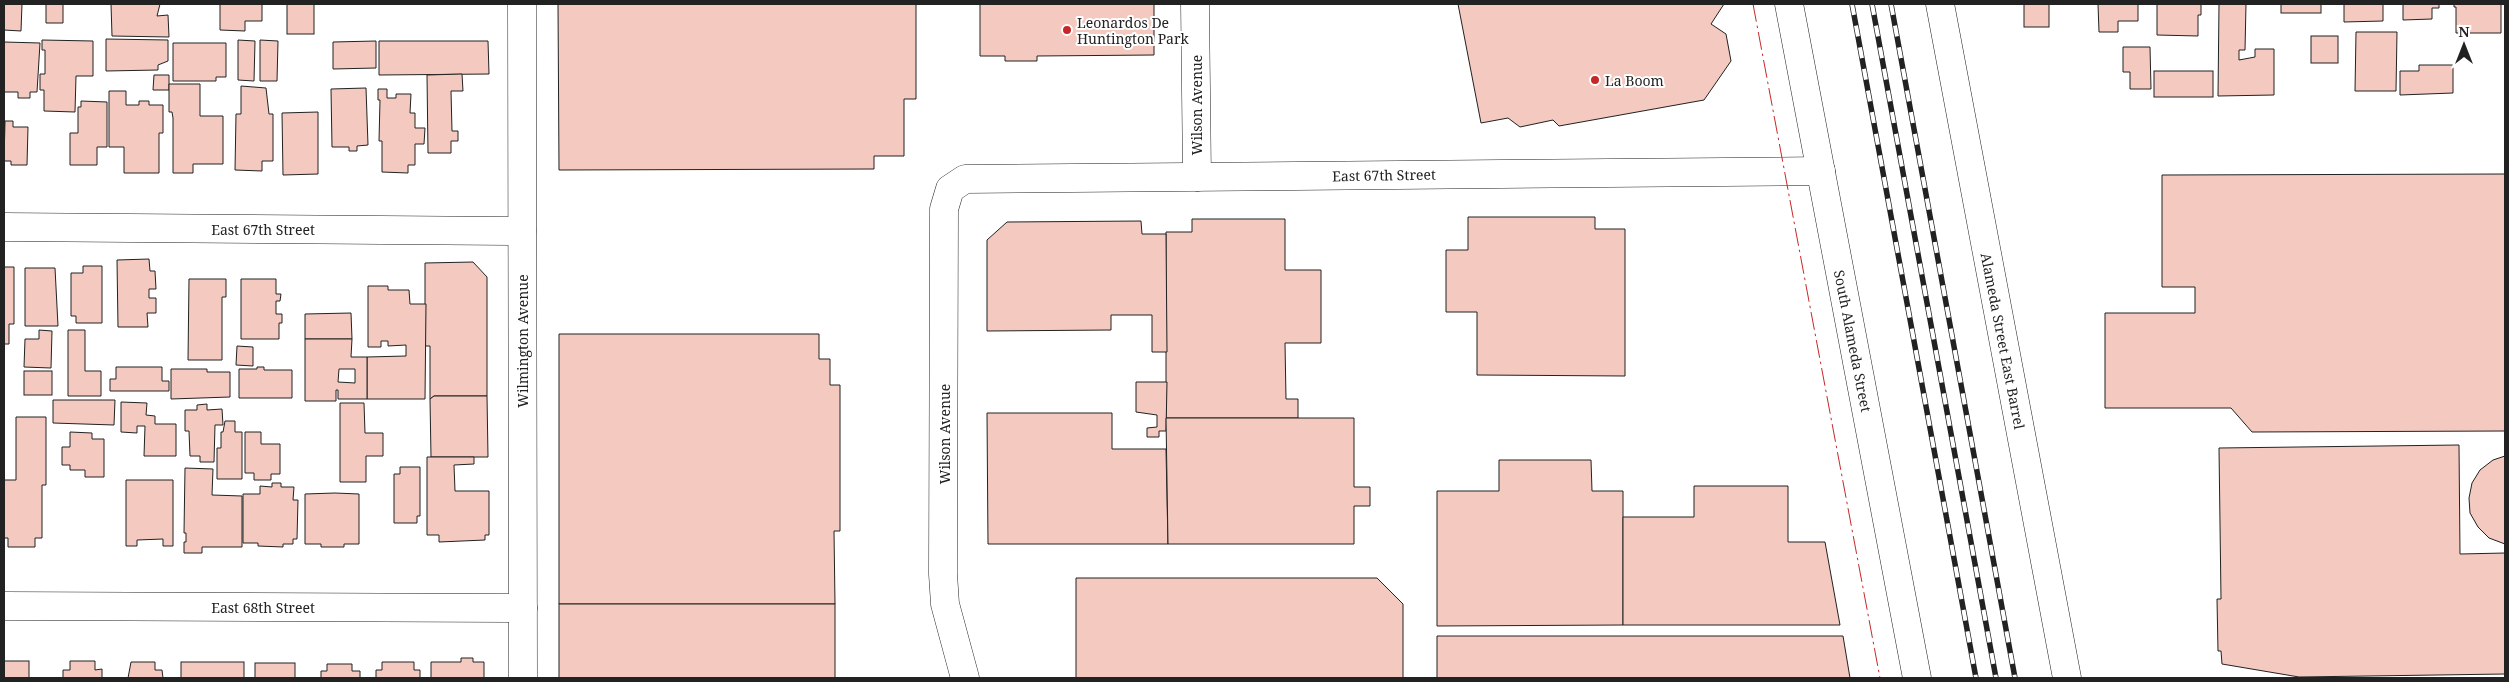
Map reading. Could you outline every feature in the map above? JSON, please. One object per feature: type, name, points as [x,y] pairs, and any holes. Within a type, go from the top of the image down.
[{"type":"street","name":"Wilmington Avenue","points":[[522,4],[523,678]]},
{"type":"street","name":"Wilson Avenue","points":[[1195,4],[1197,177]]},
{"type":"street","name":"South Alameda Street","points":[[1789,4],[1916,678]]},
{"type":"street","name":"Alameda Street East Barrel","points":[[1940,4],[2067,678]]},
{"type":"street","name":"East 67th Street","points":[[950,189],[965,179],[979,178],[1821,171]]},
{"type":"street","name":"Wilson Avenue","points":[[950,189],[944,209],[943,574],[945,604],[965,678]]},
{"type":"street","name":"East 67th Street","points":[[4,227],[522,231]]},
{"type":"street","name":"East 68th Street","points":[[4,606],[523,608]]},
{"type":"building","points":[[4,4],[22,4],[21,31],[4,30]]},
{"type":"building","points":[[46,4],[63,4],[63,23],[46,23]]},
{"type":"building","points":[[111,4],[160,4],[157,16],[168,15],[169,37],[112,36]]},
{"type":"building","points":[[220,4],[262,4],[262,21],[245,21],[245,31],[220,30]]},
{"type":"building","points":[[287,4],[314,4],[314,34],[287,34]]},
{"type":"building","points":[[558,4],[916,4],[916,99],[904,99],[904,156],[874,156],[874,169],[559,170]]},
{"type":"building","name":"Leonardos De Huntington Park","points":[[980,4],[1154,4],[1154,55],[1037,56],[1037,61],[1005,61],[1005,56],[980,56]]},
{"type":"building","name":"La Boom","points":[[1458,4],[1724,4],[1711,24],[1726,34],[1731,61],[1704,100],[1559,126],[1553,120],[1520,127],[1508,118],[1481,123]]},
{"type":"building","points":[[2024,4],[2049,4],[2049,27],[2024,27]]},
{"type":"building","points":[[2098,4],[2138,4],[2138,21],[2118,21],[2118,32],[2099,32]]},
{"type":"building","points":[[2157,4],[2201,4],[2201,15],[2198,15],[2198,36],[2157,35]]},
{"type":"building","points":[[2219,4],[2246,4],[2245,50],[2239,50],[2239,60],[2255,57],[2255,49],[2274,49],[2274,95],[2218,96]]},
{"type":"building","points":[[2281,4],[2321,4],[2321,13],[2281,13]]},
{"type":"building","points":[[2344,4],[2383,4],[2383,21],[2344,22]]},
{"type":"building","points":[[2403,4],[2439,4],[2439,8],[2432,8],[2432,19],[2403,20]]},
{"type":"building","points":[[2454,4],[2501,4],[2501,33],[2456,33],[2456,7],[2454,7]]},
{"type":"building","points":[[2356,32],[2397,32],[2396,91],[2355,91]]},
{"type":"building","points":[[2311,36],[2338,36],[2338,63],[2311,63]]},
{"type":"building","points":[[106,39],[168,40],[168,61],[158,65],[158,70],[106,71]]},
{"type":"building","points":[[42,40],[93,41],[93,76],[76,76],[75,112],[44,111],[44,90],[40,90],[40,74],[45,74],[45,50],[42,50]]},
{"type":"building","points":[[238,40],[255,41],[254,81],[238,80]]},
{"type":"building","points":[[260,40],[278,41],[277,81],[260,81]]},
{"type":"building","points":[[376,41],[376,68],[333,69],[333,42]]},
{"type":"building","points":[[379,41],[488,41],[489,74],[379,75]]},
{"type":"building","points":[[4,42],[40,43],[37,92],[30,92],[30,98],[18,98],[18,92],[4,92]]},
{"type":"building","points":[[173,43],[226,43],[226,77],[216,77],[216,81],[173,81]]},
{"type":"building","points":[[2123,47],[2150,47],[2151,89],[2130,89],[2130,72],[2123,72]]},
{"type":"building","points":[[2419,65],[2453,65],[2453,93],[2400,95],[2400,71],[2419,71]]},
{"type":"building","points":[[2154,71],[2213,71],[2213,97],[2154,97]]},
{"type":"building","points":[[462,74],[463,91],[451,91],[452,131],[458,131],[458,141],[451,141],[451,153],[428,153],[427,75]]},
{"type":"building","points":[[154,75],[169,75],[169,90],[153,90]]},
{"type":"building","points":[[169,84],[200,84],[200,116],[223,116],[223,164],[193,164],[193,173],[173,173],[173,118],[172,112],[169,112]]},
{"type":"building","points":[[241,86],[266,88],[269,114],[273,114],[273,161],[262,161],[262,171],[235,170],[236,114],[241,114]]},
{"type":"building","points":[[366,88],[368,145],[357,146],[357,151],[349,151],[349,147],[332,147],[331,89]]},
{"type":"building","points":[[378,89],[387,89],[387,98],[396,98],[396,94],[411,94],[410,113],[415,113],[415,128],[425,128],[424,144],[415,144],[415,165],[408,165],[408,173],[382,172],[382,141],[379,141],[380,100],[378,100]]},
{"type":"building","points":[[109,91],[126,91],[126,105],[139,105],[139,101],[149,101],[149,105],[163,105],[163,133],[159,133],[159,173],[124,173],[124,147],[109,147]]},
{"type":"building","points":[[81,101],[107,102],[107,147],[97,147],[97,165],[70,165],[70,133],[78,133],[78,107],[81,107]]},
{"type":"building","points":[[318,112],[318,174],[283,175],[282,113]]},
{"type":"building","points":[[5,121],[13,121],[13,127],[28,127],[27,165],[11,165],[11,161],[4,161]]},
{"type":"building","points":[[2505,174],[2505,431],[2252,432],[2231,408],[2105,408],[2105,313],[2195,313],[2195,287],[2162,287],[2162,175]]},
{"type":"building","points":[[1468,217],[1595,217],[1595,229],[1625,229],[1625,376],[1477,375],[1477,312],[1446,312],[1446,250],[1468,250]]},
{"type":"building","points":[[1192,219],[1285,219],[1285,270],[1321,270],[1321,343],[1285,343],[1286,399],[1298,399],[1298,418],[1166,418],[1166,232],[1192,232]]},
{"type":"building","points":[[1141,221],[1142,234],[1166,234],[1167,352],[1152,352],[1152,315],[1111,315],[1111,330],[987,331],[987,240],[1007,222]]},
{"type":"building","points":[[149,259],[150,271],[155,271],[156,289],[149,289],[149,298],[156,298],[156,313],[147,313],[148,327],[118,327],[117,260]]},
{"type":"building","points":[[473,262],[487,277],[487,396],[434,396],[430,399],[430,346],[425,346],[425,263]]},
{"type":"building","points":[[83,266],[102,266],[102,323],[76,323],[76,316],[71,316],[71,273],[83,273]]},
{"type":"building","points":[[4,267],[14,267],[14,324],[9,324],[9,344],[4,344]]},
{"type":"building","points":[[25,268],[55,268],[58,326],[25,326]]},
{"type":"building","points":[[189,279],[226,279],[226,297],[222,297],[222,360],[188,360]]},
{"type":"building","points":[[241,279],[276,279],[276,294],[281,294],[280,301],[276,301],[276,314],[282,314],[282,323],[279,323],[279,339],[241,339]]},
{"type":"building","points":[[368,286],[388,286],[388,290],[409,290],[410,304],[426,304],[425,399],[367,399],[367,357],[406,356],[406,345],[388,346],[388,341],[381,341],[381,347],[368,347]]},
{"type":"building","points":[[351,313],[352,339],[305,339],[305,314]]},
{"type":"building","points":[[39,330],[52,331],[51,368],[24,367],[25,339],[39,339]]},
{"type":"building","points":[[68,330],[85,330],[85,371],[101,371],[101,396],[68,396]]},
{"type":"building","points":[[559,334],[819,334],[819,359],[830,359],[830,385],[840,385],[840,531],[834,531],[835,604],[559,604]]},
{"type":"building","points":[[305,339],[352,339],[351,357],[367,357],[367,399],[338,399],[338,390],[336,390],[336,401],[305,401]],"holes":[[[339,369],[355,369],[355,383],[338,382]]]},
{"type":"building","points":[[237,346],[253,347],[253,366],[236,365]]},
{"type":"building","points":[[116,367],[162,367],[162,381],[169,381],[169,391],[110,391],[110,379],[116,379]]},
{"type":"building","points":[[257,367],[264,367],[264,370],[292,370],[292,398],[239,398],[239,369],[257,369]]},
{"type":"building","points":[[171,369],[207,369],[207,372],[230,372],[230,397],[171,399]]},
{"type":"building","points":[[24,371],[52,371],[52,395],[24,395]]},
{"type":"building","points":[[1136,382],[1167,382],[1166,431],[1159,431],[1159,437],[1147,437],[1147,428],[1157,427],[1157,415],[1136,412]]},
{"type":"building","points":[[434,396],[487,396],[488,457],[431,457],[430,399]]},
{"type":"building","points":[[53,400],[115,400],[114,425],[53,423]]},
{"type":"building","points":[[121,402],[147,403],[146,415],[155,416],[155,424],[176,424],[176,456],[144,456],[145,426],[137,426],[137,433],[121,432]]},
{"type":"building","points":[[340,403],[364,403],[365,433],[383,433],[383,456],[366,456],[366,482],[340,482]]},
{"type":"building","points":[[207,404],[207,410],[222,409],[223,425],[215,425],[214,462],[200,462],[200,456],[190,456],[189,431],[185,431],[185,410],[197,410],[197,405]]},
{"type":"building","points":[[987,413],[1112,413],[1112,449],[1166,449],[1168,544],[988,544]]},
{"type":"building","points":[[16,417],[46,417],[46,485],[42,485],[42,538],[35,538],[35,547],[8,547],[8,538],[4,538],[4,480],[16,480]]},
{"type":"building","points":[[1166,418],[1354,418],[1354,487],[1370,487],[1370,506],[1354,506],[1354,544],[1168,544]]},
{"type":"building","points":[[225,421],[235,421],[235,432],[242,432],[242,479],[217,479],[217,448],[221,448],[221,432],[223,432]]},
{"type":"building","points":[[70,432],[92,433],[92,439],[104,439],[104,477],[85,477],[85,470],[70,470],[70,465],[62,465],[62,447],[70,447]]},
{"type":"building","points":[[245,432],[261,432],[261,444],[280,444],[280,474],[271,474],[271,480],[254,480],[254,473],[245,473]]},
{"type":"building","points":[[2459,445],[2460,554],[2505,553],[2505,674],[2299,677],[2222,664],[2221,651],[2218,651],[2217,599],[2221,599],[2219,448]]},
{"type":"building","points":[[2505,456],[2505,544],[2489,538],[2478,527],[2470,513],[2469,498],[2472,483],[2480,470],[2493,460]]},
{"type":"building","points":[[427,457],[474,457],[474,464],[454,465],[455,491],[489,491],[489,535],[485,535],[485,540],[439,542],[439,535],[427,535]]},
{"type":"building","points":[[1499,460],[1591,460],[1592,491],[1623,491],[1623,625],[1437,626],[1437,491],[1499,491]]},
{"type":"building","points":[[400,467],[420,467],[420,516],[417,516],[417,523],[394,523],[394,474],[400,474]]},
{"type":"building","points":[[185,468],[213,469],[212,495],[242,496],[242,547],[202,547],[202,553],[184,553],[184,542],[186,542],[186,533],[184,533]]},
{"type":"building","points":[[126,480],[173,480],[173,546],[163,546],[163,539],[137,540],[137,546],[126,546]]},
{"type":"building","points":[[272,483],[281,483],[281,487],[294,487],[293,500],[298,500],[297,539],[293,539],[293,544],[283,544],[283,547],[243,543],[243,494],[260,494],[260,486],[272,487]]},
{"type":"building","points":[[1694,486],[1788,486],[1788,542],[1825,542],[1840,625],[1623,625],[1623,517],[1694,517]]},
{"type":"building","points":[[305,494],[359,494],[359,544],[344,544],[344,547],[321,547],[321,544],[305,544]]},
{"type":"building","points":[[1076,578],[1377,578],[1403,604],[1403,678],[1076,678]]},
{"type":"building","points":[[559,604],[835,604],[835,678],[559,678]]},
{"type":"building","points":[[1437,636],[1843,636],[1850,678],[1437,678]]},
{"type":"building","points":[[461,658],[473,658],[473,662],[484,662],[484,678],[431,678],[431,662],[461,662]]},
{"type":"building","points":[[4,661],[29,661],[29,678],[4,678]]},
{"type":"building","points":[[70,661],[95,661],[95,670],[102,669],[102,678],[63,678],[63,670],[70,670]]},
{"type":"building","points":[[131,662],[155,662],[155,670],[162,670],[163,678],[128,678]]},
{"type":"building","points":[[181,662],[244,662],[244,678],[181,678]]},
{"type":"building","points":[[382,662],[414,662],[414,670],[420,670],[420,678],[376,678],[376,670],[382,670]]},
{"type":"building","points":[[255,663],[295,663],[295,678],[255,678]]},
{"type":"building","points":[[327,664],[352,664],[352,671],[360,671],[360,678],[321,678],[321,671],[327,671]]},
{"type":"railway","points":[[1852,4],[1976,678]]},
{"type":"railway","points":[[1872,4],[1996,678]]},
{"type":"railway","points":[[1891,4],[2015,678]]},
{"type":"power","points":[[1753,4],[1880,678]]},
{"type":"place","name":"Leonardos De Huntington Park","points":[[1067,30]]},
{"type":"place","name":"La Boom","points":[[1595,80]]}]
